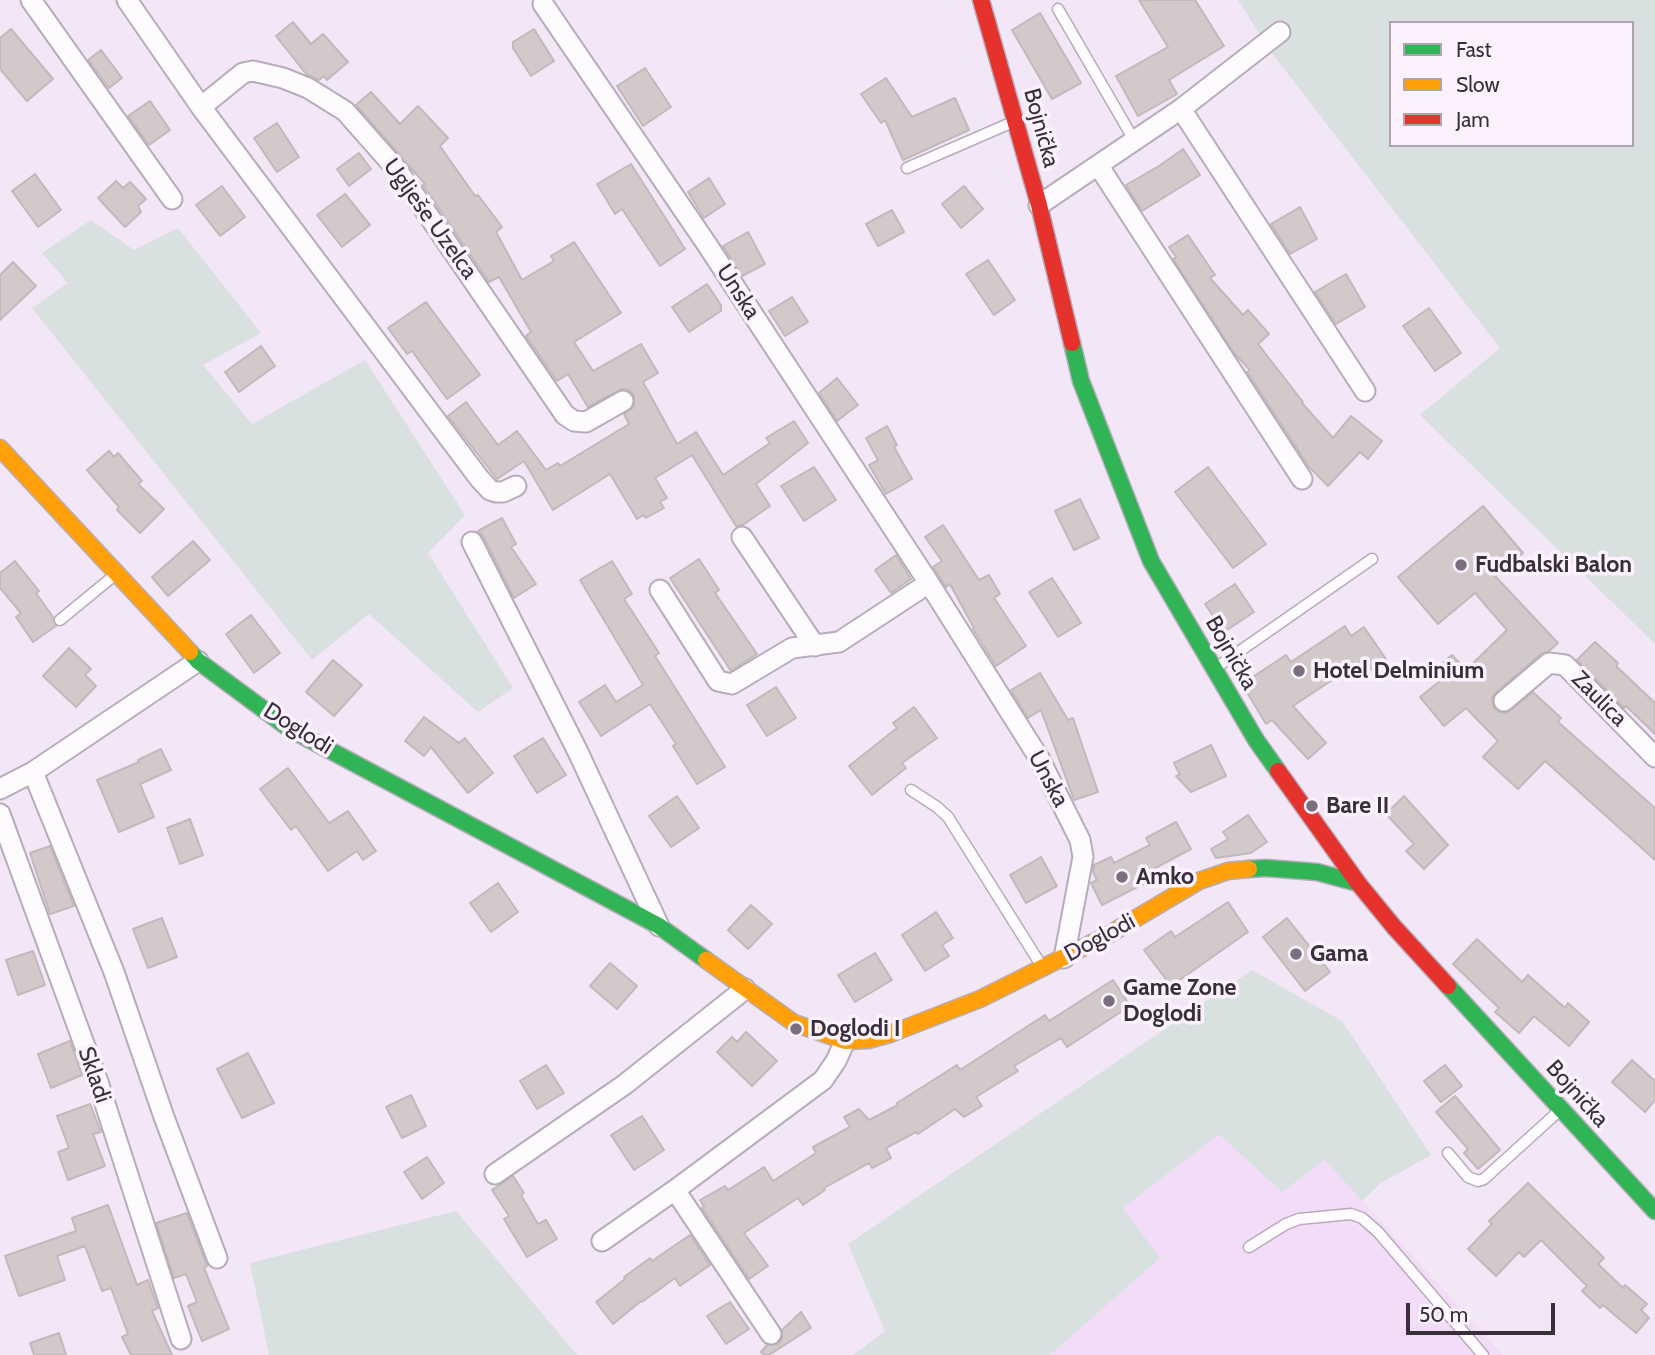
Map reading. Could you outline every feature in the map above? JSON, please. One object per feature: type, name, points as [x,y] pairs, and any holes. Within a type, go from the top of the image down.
[{"type":"street","points":[[31,0],[172,199]]},
{"type":"street","points":[[127,0],[201,107],[479,478],[490,490],[496,492],[516,486]]},
{"type":"street","name":"Bojnička","points":[[981,0],[1039,205],[1081,381],[1151,561],[1256,740],[1358,883],[1394,927],[1655,1211]]},
{"type":"street","name":"Unska","points":[[543,4],[708,246],[929,583],[1039,758],[1080,840],[1083,857],[1064,958]]},
{"type":"street","points":[[1039,205],[1181,109],[1280,32]]},
{"type":"street","name":"Uglješe Uzelca","points":[[201,107],[243,72],[253,71],[283,78],[308,88],[345,111],[398,171],[565,415],[574,421],[586,422],[624,401]]},
{"type":"street","points":[[1181,109],[1366,391]]},
{"type":"street","points":[[1098,165],[1302,479]]},
{"type":"street","name":"Doglodi","points":[[0,448],[198,661],[290,729],[659,926],[794,1023],[845,1041],[867,1041],[890,1034],[980,999],[1108,935],[1199,881],[1228,870],[1317,872],[1358,883]]},
{"type":"street","points":[[742,537],[815,646]]},
{"type":"street","name":"Doglodi","points":[[472,542],[578,752],[659,926]]},
{"type":"street","points":[[660,590],[718,681],[732,684],[792,648],[839,642],[929,583]]},
{"type":"street","points":[[0,789],[33,772],[198,661]]},
{"type":"street","name":"Zaulica","points":[[1504,701],[1549,663],[1565,666],[1655,757]]},
{"type":"street","points":[[33,772],[114,972],[217,1258]]},
{"type":"street","name":"Skladi","points":[[0,814],[97,1082],[181,1339]]},
{"type":"street","points":[[495,1174],[624,1085],[745,989]]},
{"type":"street","points":[[602,1241],[823,1080],[845,1041]]},
{"type":"street","points":[[675,1190],[771,1334]]},
{"type":"lane","points":[[1058,9],[1134,140]]},
{"type":"lane","points":[[907,168],[1016,121]]},
{"type":"lane","points":[[1214,669],[1372,559]]},
{"type":"lane","points":[[60,620],[116,573]]},
{"type":"lane","points":[[911,790],[948,817],[1043,967]]},
{"type":"lane","points":[[1448,1153],[1468,1177],[1478,1181],[1484,1179],[1561,1110]]},
{"type":"lane","points":[[1249,1247],[1299,1219],[1351,1214],[1363,1218],[1483,1355]]},
{"type":"shaded area","points":[[1238,0],[1655,0],[1655,644],[1420,415],[1500,348],[1274,56]]},
{"type":"shaded area","points":[[91,220],[134,250],[178,228],[261,333],[203,365],[252,424],[365,360],[465,515],[428,553],[513,688],[478,712],[369,614],[312,660],[32,308],[68,283],[42,253]]},
{"type":"shaded area","points":[[1252,970],[1342,1021],[1431,1155],[1381,1183],[1362,1201],[1325,1160],[1282,1192],[1219,1134],[1123,1208],[1160,1258],[1050,1355],[853,1355],[885,1331],[848,1244]]},
{"type":"shaded area","points":[[1219,1133],[1282,1192],[1325,1160],[1503,1355],[1050,1355],[1160,1258],[1123,1208]]},
{"type":"shaded area","points":[[456,1211],[577,1355],[269,1355],[250,1263]]},
{"type":"building","points":[[1139,0],[1195,0],[1224,46],[1169,80],[1177,94],[1138,116],[1116,76],[1168,47]]},
{"type":"building","points":[[1040,13],[1081,83],[1052,99],[1012,30]]},
{"type":"building","points":[[293,22],[311,44],[323,34],[348,62],[327,80],[324,76],[319,80],[307,75],[276,36]]},
{"type":"building","points":[[11,29],[53,79],[27,101],[0,69],[0,38]]},
{"type":"building","points":[[534,29],[554,61],[531,76],[513,48],[513,42]]},
{"type":"building","points":[[101,50],[122,78],[109,88],[88,60]]},
{"type":"building","points":[[645,68],[671,107],[643,126],[617,86]]},
{"type":"building","points":[[886,78],[912,117],[955,98],[969,130],[903,160],[885,120],[881,123],[861,94]]},
{"type":"building","points":[[371,92],[400,124],[418,106],[448,138],[440,146],[475,196],[478,195],[502,227],[496,232],[522,280],[554,261],[551,256],[574,242],[621,313],[574,342],[593,371],[641,344],[658,373],[643,382],[677,444],[696,432],[723,475],[770,443],[766,438],[794,421],[808,443],[756,484],[770,506],[743,525],[736,526],[692,455],[655,478],[667,498],[660,502],[664,508],[646,518],[644,515],[637,519],[610,474],[553,510],[524,461],[497,479],[448,416],[466,402],[498,445],[517,431],[546,470],[558,463],[560,466],[629,424],[624,414],[634,407],[634,396],[629,390],[622,389],[588,407],[568,374],[557,381],[526,336],[531,332],[499,277],[489,282],[423,185],[425,184],[356,105]]},
{"type":"building","points":[[150,101],[170,130],[149,145],[128,116]]},
{"type":"building","points":[[277,123],[299,157],[277,172],[254,138]]},
{"type":"building","points":[[1183,149],[1200,175],[1142,211],[1126,185]]},
{"type":"building","points":[[359,153],[371,169],[349,186],[337,169]]},
{"type":"building","points":[[631,164],[685,249],[660,266],[622,209],[615,214],[597,184]]},
{"type":"building","points":[[35,174],[61,210],[38,227],[12,191]]},
{"type":"building","points":[[709,178],[725,204],[704,218],[688,192]]},
{"type":"building","points":[[116,181],[123,188],[130,182],[146,199],[138,206],[141,212],[125,227],[98,198]]},
{"type":"building","points":[[222,186],[245,217],[220,236],[196,205]]},
{"type":"building","points":[[964,186],[983,209],[961,228],[942,204]]},
{"type":"building","points":[[345,194],[370,225],[342,247],[317,215]]},
{"type":"building","points":[[1300,207],[1317,239],[1290,254],[1271,224]]},
{"type":"building","points":[[892,210],[904,232],[878,246],[866,224]]},
{"type":"building","points":[[748,232],[765,264],[742,276],[723,246]]},
{"type":"building","points":[[1188,235],[1215,275],[1210,278],[1243,315],[1248,310],[1269,334],[1258,344],[1302,403],[1333,438],[1351,416],[1382,441],[1368,459],[1360,452],[1328,486],[1309,467],[1247,372],[1250,370],[1234,353],[1173,259],[1176,257],[1169,247]]},
{"type":"building","points":[[988,260],[1015,300],[994,315],[966,274]]},
{"type":"building","points":[[13,262],[36,286],[0,320],[0,275]]},
{"type":"building","points":[[1346,274],[1365,307],[1336,324],[1315,292]]},
{"type":"building","points":[[707,284],[721,305],[721,311],[689,332],[672,307]]},
{"type":"building","points":[[792,297],[808,322],[785,336],[769,311]]},
{"type":"building","points":[[426,302],[480,375],[447,399],[412,351],[407,354],[388,328]]},
{"type":"building","points":[[1429,308],[1461,353],[1435,371],[1403,326]]},
{"type":"building","points":[[261,346],[275,366],[239,392],[225,372]]},
{"type":"building","points":[[837,378],[858,405],[837,421],[819,393]]},
{"type":"building","points":[[887,426],[897,445],[894,447],[912,479],[886,494],[869,465],[878,460],[866,438]]},
{"type":"building","points":[[109,451],[114,457],[118,453],[142,481],[138,484],[164,509],[140,533],[117,510],[119,507],[87,470]]},
{"type":"building","points":[[814,467],[836,500],[804,521],[781,486]]},
{"type":"building","points":[[1208,467],[1266,544],[1233,568],[1175,492]]},
{"type":"building","points":[[1080,499],[1099,538],[1074,550],[1055,511]]},
{"type":"building","points":[[1483,506],[1523,553],[1495,576],[1558,643],[1496,692],[1492,698],[1494,708],[1507,713],[1533,692],[1561,718],[1558,722],[1655,808],[1655,860],[1545,761],[1518,789],[1483,757],[1498,741],[1466,708],[1444,726],[1420,697],[1440,681],[1432,672],[1452,655],[1466,670],[1507,630],[1475,593],[1438,624],[1398,577]]},
{"type":"building","points":[[502,518],[516,544],[511,547],[536,584],[514,598],[478,531]]},
{"type":"building","points":[[943,525],[979,580],[989,575],[1000,594],[994,598],[1026,646],[996,666],[950,584],[946,587],[933,567],[942,561],[925,537]]},
{"type":"building","points":[[193,541],[210,560],[168,596],[152,577]]},
{"type":"building","points":[[896,555],[911,579],[891,593],[875,570]]},
{"type":"building","points":[[699,559],[719,590],[715,593],[757,654],[731,671],[670,578]]},
{"type":"building","points":[[15,561],[39,591],[36,593],[56,626],[33,642],[16,617],[21,613],[0,588],[0,573]]},
{"type":"building","points":[[612,561],[632,594],[624,599],[659,653],[655,656],[725,767],[697,784],[673,746],[676,744],[650,704],[601,736],[579,702],[605,685],[616,702],[643,685],[580,580]]},
{"type":"building","points":[[1052,578],[1081,623],[1058,637],[1029,592]]},
{"type":"building","points":[[1235,584],[1254,612],[1224,632],[1205,604]]},
{"type":"building","points":[[251,615],[280,653],[254,673],[226,634]]},
{"type":"building","points":[[1345,626],[1351,636],[1364,627],[1388,662],[1373,672],[1364,659],[1293,706],[1326,743],[1308,759],[1272,720],[1266,724],[1242,684],[1286,655],[1291,662]]},
{"type":"building","points":[[1595,642],[1655,703],[1655,734],[1626,706],[1624,708],[1577,660]]},
{"type":"building","points":[[69,648],[91,669],[85,675],[96,686],[76,707],[43,676]]},
{"type":"building","points":[[333,660],[362,685],[334,716],[306,692]]},
{"type":"building","points":[[1040,673],[1068,720],[1073,718],[1098,792],[1074,800],[1041,710],[1028,718],[1011,690]]},
{"type":"building","points":[[776,687],[796,718],[767,736],[747,705]]},
{"type":"building","points":[[914,707],[937,738],[902,763],[906,768],[872,795],[849,766],[897,728],[893,723]]},
{"type":"building","points":[[424,717],[459,743],[465,738],[493,773],[468,793],[431,747],[424,756],[405,741]]},
{"type":"building","points":[[543,738],[566,775],[537,793],[514,756]]},
{"type":"building","points":[[1211,745],[1226,776],[1191,792],[1176,776],[1180,775],[1174,763]]},
{"type":"building","points":[[161,749],[171,770],[140,784],[154,817],[119,832],[97,780],[139,762],[138,760]]},
{"type":"building","points":[[288,768],[329,823],[348,811],[376,851],[363,860],[357,851],[328,871],[296,826],[291,830],[260,789]]},
{"type":"building","points":[[677,796],[699,828],[671,847],[649,816]]},
{"type":"building","points":[[1404,796],[1448,845],[1424,869],[1406,851],[1414,844],[1386,814]]},
{"type":"building","points":[[1248,815],[1267,842],[1251,853],[1216,858],[1211,849],[1228,839],[1223,832]]},
{"type":"building","points":[[190,819],[203,855],[180,864],[167,828]]},
{"type":"building","points":[[1176,822],[1191,849],[1146,873],[1149,881],[1102,905],[1091,883],[1097,880],[1093,872],[1094,865],[1111,857],[1114,863],[1150,845],[1146,838]]},
{"type":"building","points":[[50,846],[74,906],[50,914],[30,853]]},
{"type":"building","points":[[1041,857],[1057,886],[1026,903],[1010,875]]},
{"type":"building","points":[[498,883],[518,912],[491,932],[470,903]]},
{"type":"building","points":[[1228,902],[1248,932],[1171,986],[1144,950],[1171,931],[1175,937]]},
{"type":"building","points":[[751,905],[772,924],[748,949],[728,930]]},
{"type":"building","points":[[936,912],[953,938],[942,945],[949,956],[925,971],[902,935]]},
{"type":"building","points":[[162,918],[177,957],[148,968],[133,929]]},
{"type":"building","name":"Gama","points":[[1287,918],[1330,972],[1305,991],[1263,937]]},
{"type":"building","points":[[1477,939],[1522,982],[1528,975],[1565,1008],[1568,1003],[1589,1022],[1569,1046],[1534,1016],[1519,1033],[1495,1012],[1499,1008],[1453,964]]},
{"type":"building","points":[[33,951],[45,985],[18,995],[6,960]]},
{"type":"building","points":[[875,953],[892,980],[855,1002],[838,975]]},
{"type":"building","points":[[610,963],[637,986],[617,1009],[590,986]]},
{"type":"building","points":[[1113,980],[1130,1006],[1067,1047],[1061,1038],[1014,1066],[1018,1071],[976,1097],[982,1106],[964,1117],[955,1109],[918,1134],[916,1132],[886,1148],[891,1158],[872,1168],[869,1163],[824,1188],[825,1190],[803,1205],[798,1198],[744,1233],[768,1266],[749,1279],[702,1208],[704,1207],[700,1200],[725,1186],[728,1190],[764,1167],[773,1181],[816,1153],[813,1147],[850,1127],[844,1117],[859,1109],[869,1120],[898,1105],[897,1103],[957,1065],[960,1070],[1045,1015],[1049,1021]]},
{"type":"building","points":[[746,1032],[777,1061],[752,1086],[717,1052],[732,1037],[737,1042]]},
{"type":"building","points":[[70,1041],[82,1075],[51,1088],[38,1054]]},
{"type":"building","points":[[248,1053],[274,1103],[242,1118],[217,1069]]},
{"type":"building","points":[[1632,1060],[1655,1081],[1655,1100],[1645,1112],[1612,1082]]},
{"type":"building","points":[[546,1065],[564,1093],[537,1109],[520,1081]]},
{"type":"building","points":[[1445,1065],[1462,1086],[1441,1102],[1424,1081]]},
{"type":"building","points":[[411,1095],[426,1126],[402,1138],[386,1107]]},
{"type":"building","points":[[1455,1096],[1500,1150],[1478,1169],[1464,1153],[1468,1149],[1436,1112]]},
{"type":"building","points":[[90,1104],[101,1132],[93,1134],[105,1166],[68,1180],[58,1152],[69,1148],[57,1116]]},
{"type":"building","points":[[642,1116],[664,1150],[634,1170],[611,1135]]},
{"type":"building","points":[[427,1157],[444,1183],[422,1199],[404,1172]]},
{"type":"building","points":[[513,1176],[538,1224],[546,1220],[557,1239],[527,1257],[504,1219],[509,1216],[492,1190]]},
{"type":"building","points":[[1528,1183],[1604,1258],[1598,1264],[1623,1288],[1625,1285],[1647,1304],[1641,1310],[1649,1318],[1636,1333],[1603,1305],[1600,1308],[1582,1291],[1587,1286],[1541,1240],[1524,1257],[1519,1252],[1496,1276],[1468,1249],[1492,1224],[1489,1221]]},
{"type":"building","points":[[108,1205],[137,1285],[148,1280],[158,1308],[152,1311],[172,1355],[131,1355],[122,1337],[128,1334],[111,1288],[102,1291],[85,1246],[57,1256],[65,1280],[19,1296],[5,1256],[76,1231],[72,1218]]},
{"type":"building","points":[[187,1213],[207,1266],[204,1268],[229,1329],[202,1341],[188,1306],[197,1302],[186,1274],[174,1278],[156,1223]]},
{"type":"building","points":[[690,1235],[710,1265],[680,1286],[675,1278],[613,1324],[596,1302],[650,1258],[652,1261]]},
{"type":"building","points":[[730,1302],[749,1329],[726,1344],[707,1316]]},
{"type":"building","points":[[801,1312],[811,1328],[769,1355],[764,1355],[761,1352],[767,1345],[778,1344],[782,1339],[782,1330]]},
{"type":"building","points":[[59,1333],[66,1355],[34,1355],[30,1343]]},
{"type":"traffic: fast","points":[[1072,343],[1081,381],[1151,561],[1256,740],[1278,771]]},
{"type":"traffic: fast","points":[[190,652],[198,661],[290,729],[659,926],[706,960]]},
{"type":"traffic: fast","points":[[1249,869],[1317,872],[1358,883]]},
{"type":"traffic: fast","points":[[1448,986],[1655,1211]]},
{"type":"traffic: slow","points":[[0,448],[190,652]]},
{"type":"traffic: slow","points":[[706,960],[794,1023],[845,1041],[868,1040],[980,999],[1108,935],[1199,881],[1228,871],[1249,869]]},
{"type":"traffic: jam","points":[[981,0],[1039,205],[1072,343]]},
{"type":"traffic: jam","points":[[1278,771],[1358,883],[1448,986]]},
{"type":"place","name":"Fudbalski Balon","points":[[1461,565]]},
{"type":"place","name":"Hotel Delminium","points":[[1299,671]]},
{"type":"place","name":"Bare II","points":[[1312,806]]},
{"type":"place","name":"Amko","points":[[1122,877]]},
{"type":"place","name":"Gama","points":[[1296,954]]},
{"type":"place","name":"Game Zone Doglodi","points":[[1109,1001]]},
{"type":"place","name":"Doglodi I","points":[[796,1029]]}]
